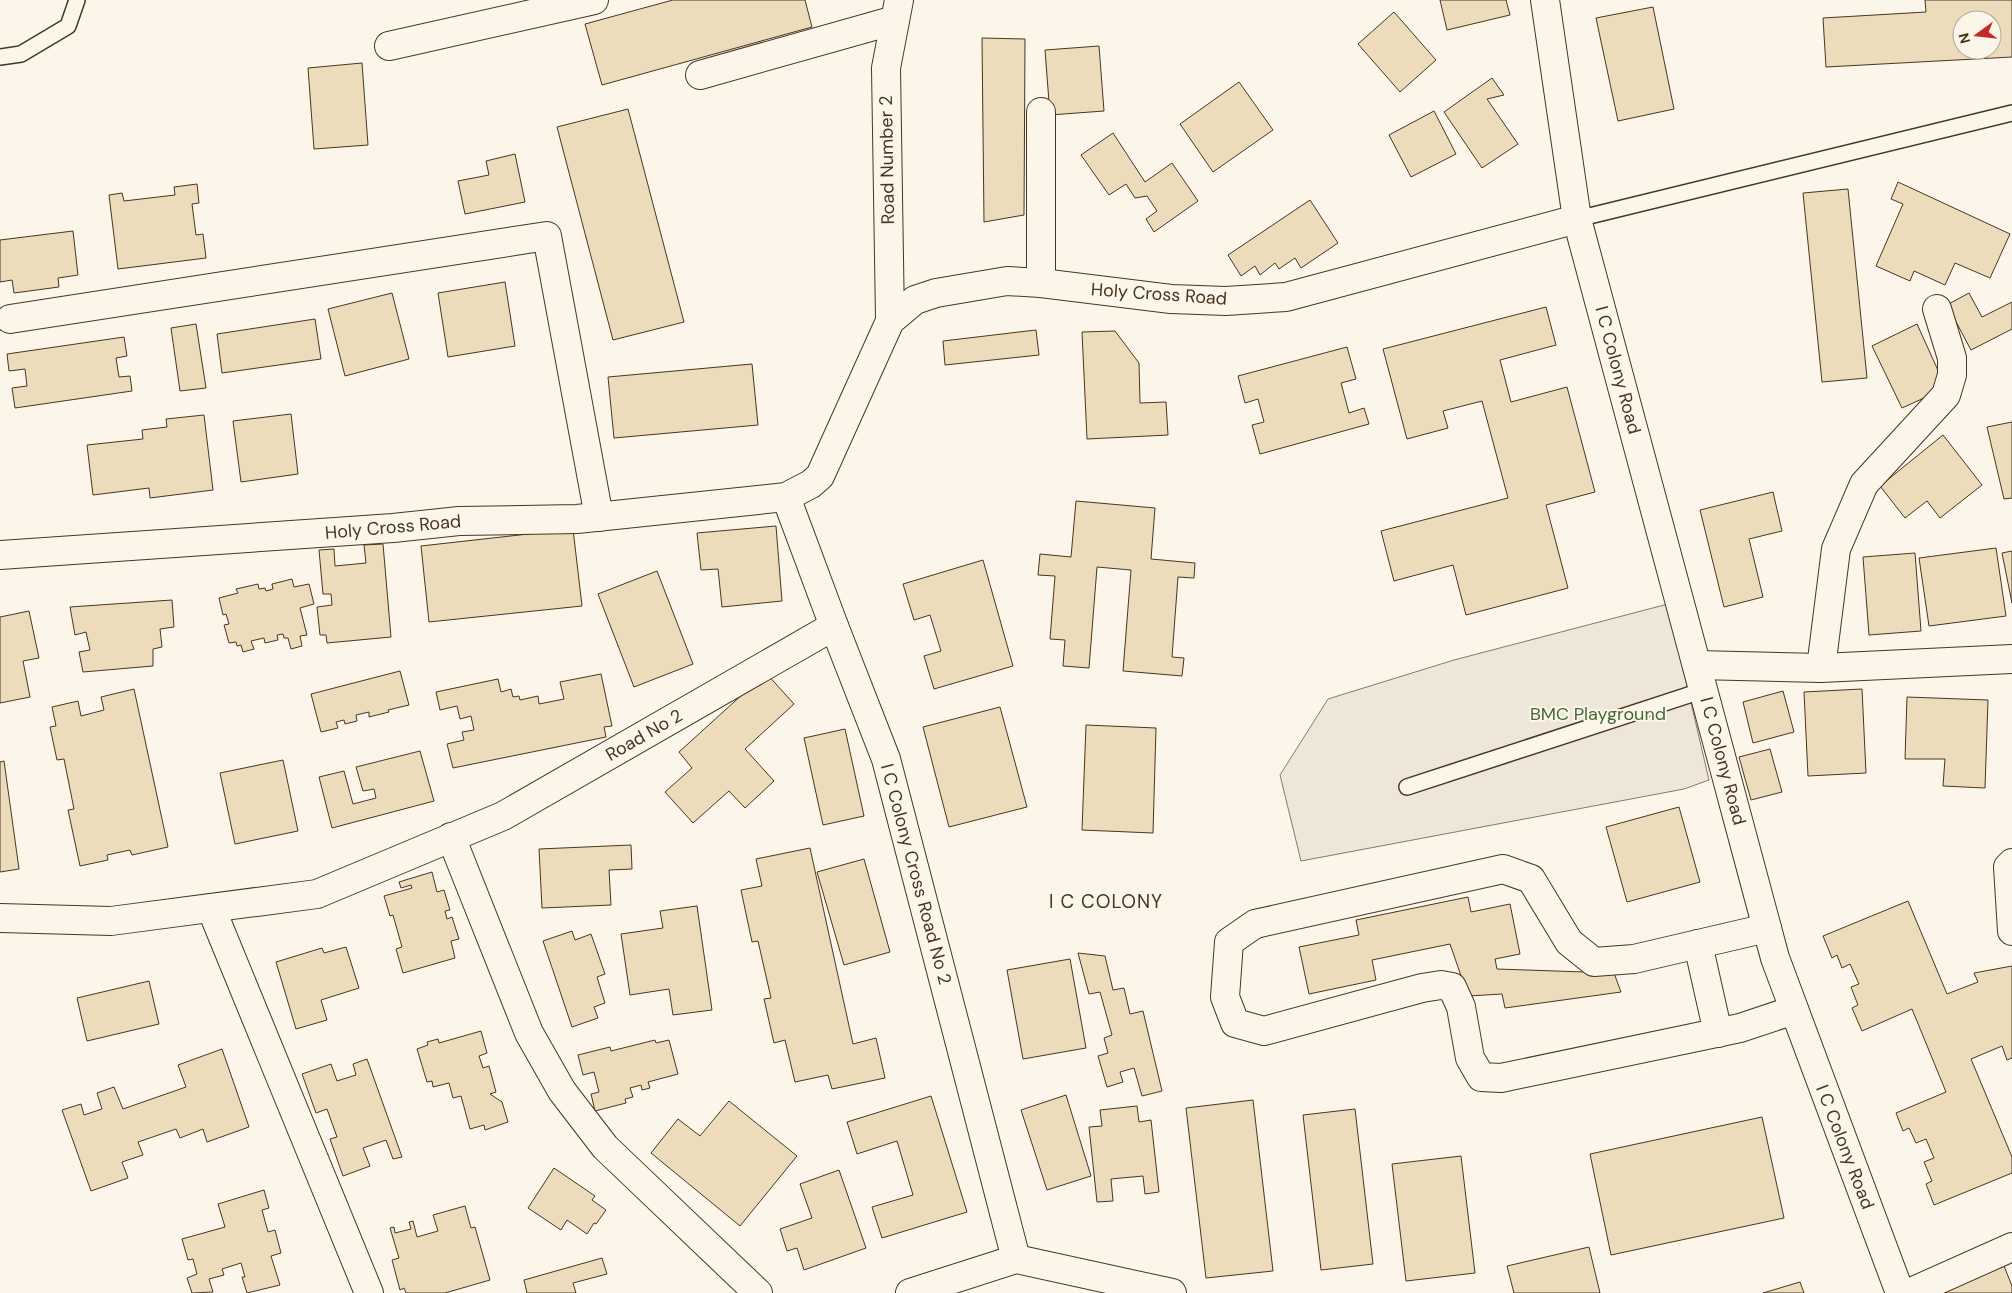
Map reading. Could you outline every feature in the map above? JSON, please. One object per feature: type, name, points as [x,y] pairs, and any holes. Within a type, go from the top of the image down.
[{"type":"street","points":[[389,46],[594,0]]},
{"type":"street","name":"I C Colony Road","points":[[1545,0],[1577,219],[1775,958],[1900,1293]]},
{"type":"street","points":[[700,75],[897,10]]},
{"type":"street","name":"Road Number 2","points":[[890,321],[886,68],[897,10]]},
{"type":"street","points":[[1041,112],[1041,283]]},
{"type":"street","name":"Holy Cross Road","points":[[890,321],[915,300],[936,292],[1007,281],[1041,283],[1171,299],[1226,301],[1286,297],[1577,219]]},
{"type":"street","points":[[10,319],[547,236],[599,517]]},
{"type":"street","points":[[1821,668],[1836,549],[1864,484],[1946,396],[1952,375],[1952,358],[1937,309]]},
{"type":"street","points":[[786,497],[810,484],[820,476],[890,321]]},
{"type":"street","name":"Holy Cross Road","points":[[0,555],[459,521],[577,519],[786,497]]},
{"type":"street","name":"I C Colony Cross Road No 2","points":[[786,497],[886,759],[1016,1259]]},
{"type":"street","name":"Road No 2","points":[[0,918],[111,921],[317,894],[503,816],[834,626]]},
{"type":"street","points":[[1697,664],[1821,668],[2012,659]]},
{"type":"street","points":[[451,837],[529,1033],[562,1091],[605,1147],[758,1293]]},
{"type":"street","points":[[2012,863],[2008,867],[2012,931]]},
{"type":"street","points":[[1767,928],[1634,960],[1594,962],[1569,942],[1531,879],[1503,869],[1254,924],[1229,942],[1225,997],[1235,1023],[1264,1031],[1422,988],[1441,985],[1452,987],[1461,1007],[1470,1058],[1481,1077],[1501,1078],[1740,1028],[1794,1010]]},
{"type":"street","points":[[211,908],[369,1293]]},
{"type":"street","points":[[1698,944],[1718,1033]]},
{"type":"street","points":[[1909,1293],[2012,1246]]},
{"type":"street","points":[[910,1293],[1016,1259],[1172,1293]]},
{"type":"lane","points":[[0,57],[21,54],[68,26],[77,0]]},
{"type":"lane","points":[[1577,219],[2012,113]]},
{"type":"lane","points":[[1407,787],[1704,690]]},
{"type":"green space","name":"BMC Playground","points":[[1668,604],[1709,780],[1684,789],[1301,861],[1280,775],[1328,699],[1454,660]]},
{"type":"building","points":[[673,0],[805,0],[812,27],[602,85],[585,24]]},
{"type":"building","points":[[1440,0],[1506,0],[1510,15],[1447,30]]},
{"type":"building","points":[[1925,0],[2012,0],[2012,57],[2002,58],[2002,10],[1952,10],[1952,60],[1956,60],[1826,67],[1823,18],[1926,12]]},
{"type":"building","points":[[1653,7],[1674,109],[1618,121],[1596,18]]},
{"type":"building","points":[[1394,12],[1436,60],[1400,92],[1358,44]]},
{"type":"building","points":[[982,38],[1025,39],[1024,215],[984,222]]},
{"type":"building","points":[[1099,46],[1104,111],[1050,115],[1045,50]]},
{"type":"building","points":[[362,63],[368,145],[314,149],[308,68]]},
{"type":"building","points":[[1492,78],[1504,95],[1487,99],[1518,144],[1482,168],[1444,112]]},
{"type":"building","points":[[1239,82],[1273,130],[1213,172],[1180,124]]},
{"type":"building","points":[[628,109],[684,322],[613,340],[557,127]]},
{"type":"building","points":[[1434,111],[1456,154],[1411,177],[1389,135]]},
{"type":"building","points":[[1113,133],[1145,182],[1172,163],[1198,201],[1154,232],[1146,219],[1157,211],[1147,196],[1135,198],[1126,184],[1109,195],[1081,155]]},
{"type":"building","points":[[515,154],[525,202],[465,214],[458,181],[489,175],[486,161]]},
{"type":"building","points":[[1898,182],[2010,234],[1990,278],[1955,263],[1945,285],[1914,271],[1910,281],[1876,266],[1903,204],[1891,199]]},
{"type":"building","points":[[197,184],[199,203],[192,204],[196,235],[203,234],[206,258],[118,269],[109,195],[122,193],[124,201],[175,195],[174,187]]},
{"type":"building","points":[[1848,189],[1867,378],[1822,382],[1803,193]]},
{"type":"building","points":[[1310,200],[1338,243],[1301,268],[1295,258],[1279,269],[1275,263],[1260,275],[1255,266],[1241,276],[1228,255]]},
{"type":"building","points":[[73,231],[78,275],[58,278],[59,287],[14,293],[12,280],[0,282],[0,240]]},
{"type":"building","points":[[505,282],[515,346],[448,357],[438,293]]},
{"type":"building","points":[[392,293],[409,359],[345,376],[328,309]]},
{"type":"building","points":[[1969,293],[1982,317],[2012,302],[2012,329],[1971,350],[1947,305]]},
{"type":"building","points":[[1546,307],[1556,345],[1500,360],[1511,402],[1567,387],[1595,492],[1546,505],[1568,588],[1466,615],[1453,565],[1394,581],[1381,531],[1508,498],[1482,401],[1443,411],[1448,428],[1407,439],[1383,349]]},
{"type":"building","points":[[315,319],[321,359],[222,373],[217,334]]},
{"type":"building","points":[[196,324],[206,388],[180,391],[171,328]]},
{"type":"building","points":[[1917,324],[1946,388],[1902,408],[1872,346]]},
{"type":"building","points":[[1036,330],[1039,355],[945,365],[943,341]]},
{"type":"building","points":[[1115,331],[1139,363],[1140,403],[1166,402],[1168,435],[1087,439],[1082,332]]},
{"type":"building","points":[[124,337],[127,356],[116,358],[119,377],[130,376],[132,391],[15,408],[12,388],[27,386],[25,369],[9,371],[7,354]]},
{"type":"building","points":[[1347,347],[1356,379],[1341,383],[1349,413],[1364,408],[1369,424],[1260,454],[1252,425],[1264,422],[1258,399],[1245,403],[1238,376]]},
{"type":"building","points":[[752,364],[758,425],[614,438],[608,377]]},
{"type":"building","points":[[291,414],[298,474],[241,482],[233,421]]},
{"type":"building","points":[[204,415],[213,490],[150,498],[149,488],[93,495],[87,445],[143,439],[142,430],[167,427],[166,419]]},
{"type":"building","points":[[2012,422],[2012,498],[2004,499],[1987,427]]},
{"type":"building","points":[[1943,435],[1982,485],[1940,518],[1927,501],[1905,518],[1880,486]]},
{"type":"building","points":[[1773,492],[1782,531],[1749,539],[1763,597],[1724,607],[1700,510]]},
{"type":"building","points":[[1076,501],[1155,508],[1151,559],[1195,563],[1194,578],[1178,577],[1172,657],[1184,658],[1182,676],[1123,671],[1131,570],[1097,567],[1089,668],[1063,666],[1065,640],[1050,639],[1055,576],[1038,575],[1040,554],[1071,557]]},
{"type":"building","points":[[776,526],[782,601],[722,607],[718,569],[701,570],[697,533]]},
{"type":"building","points":[[573,529],[582,606],[429,622],[421,546]]},
{"type":"building","points":[[383,544],[391,637],[327,643],[326,635],[320,635],[317,607],[332,605],[331,594],[323,594],[319,550],[334,549],[335,566],[366,563],[364,545]]},
{"type":"building","points":[[1996,548],[2006,616],[1929,626],[1919,558]]},
{"type":"building","points":[[2012,551],[2012,603],[2002,553]]},
{"type":"building","points":[[1915,553],[1921,631],[1869,635],[1863,557]]},
{"type":"building","points":[[983,560],[1013,666],[934,689],[924,656],[941,651],[930,615],[914,620],[903,584]]},
{"type":"building","points":[[657,571],[693,664],[634,687],[598,594]]},
{"type":"building","points":[[292,579],[294,587],[309,584],[314,604],[300,608],[307,635],[300,636],[302,646],[291,649],[288,638],[284,638],[283,634],[277,635],[278,640],[265,643],[264,638],[251,641],[254,649],[243,652],[241,645],[237,646],[236,642],[229,643],[224,625],[229,624],[226,614],[223,615],[219,598],[238,593],[236,589],[258,584],[259,589],[265,588],[266,591],[273,589],[272,584]]},
{"type":"building","points":[[172,600],[174,627],[160,629],[162,647],[153,649],[153,666],[83,672],[79,652],[90,650],[86,632],[75,635],[70,607]]},
{"type":"building","points":[[29,611],[39,658],[23,661],[30,697],[0,703],[0,617]]},
{"type":"building","points":[[400,671],[409,705],[369,717],[369,712],[356,715],[357,721],[345,724],[344,720],[336,722],[338,728],[321,732],[311,694]]},
{"type":"building","points":[[766,673],[794,704],[745,749],[774,781],[745,808],[729,791],[693,823],[665,792],[692,768],[679,752]]},
{"type":"building","points":[[601,674],[612,726],[604,727],[606,737],[453,768],[447,744],[464,740],[462,732],[474,730],[471,716],[460,719],[457,706],[440,710],[436,692],[498,679],[501,692],[511,689],[513,697],[519,696],[520,700],[538,696],[539,704],[564,699],[560,682]]},
{"type":"building","points":[[134,689],[168,847],[132,855],[130,850],[107,855],[108,860],[80,866],[68,810],[74,809],[64,759],[57,760],[50,727],[56,726],[52,707],[78,701],[81,716],[104,710],[101,697]]},
{"type":"building","points":[[1862,689],[1866,773],[1808,776],[1804,692]]},
{"type":"building","points":[[1783,691],[1794,732],[1753,743],[1743,702]]},
{"type":"building","points":[[1907,697],[1988,700],[1985,788],[1943,786],[1945,759],[1905,759]]},
{"type":"building","points":[[1000,707],[1027,807],[949,827],[923,727]]},
{"type":"building","points":[[1086,725],[1156,728],[1153,833],[1082,830]]},
{"type":"building","points":[[845,729],[864,816],[823,825],[804,738]]},
{"type":"building","points":[[1770,749],[1782,792],[1751,800],[1739,757]]},
{"type":"building","points":[[420,751],[434,801],[332,828],[319,777],[344,771],[353,804],[376,798],[374,789],[363,791],[356,767]]},
{"type":"building","points":[[283,760],[298,831],[235,844],[220,773]]},
{"type":"building","points":[[4,761],[19,869],[0,872],[0,762]]},
{"type":"building","points":[[1679,807],[1700,882],[1627,902],[1606,827]]},
{"type":"building","points":[[631,845],[632,869],[609,870],[611,905],[542,908],[539,849]]},
{"type":"building","points":[[810,848],[853,1044],[876,1038],[885,1078],[832,1089],[828,1075],[795,1082],[785,1040],[774,1043],[764,999],[771,998],[758,941],[752,942],[741,890],[762,886],[756,859]]},
{"type":"building","points":[[864,859],[890,952],[844,965],[817,872]]},
{"type":"building","points":[[432,872],[437,892],[444,890],[450,910],[445,911],[447,919],[452,917],[459,939],[451,941],[455,958],[403,973],[396,949],[402,947],[393,915],[390,916],[384,896],[412,888],[411,885],[401,888],[399,882]]},
{"type":"building","points":[[1468,897],[1471,912],[1510,904],[1520,954],[1495,959],[1497,969],[1614,973],[1621,992],[1505,1008],[1502,994],[1468,996],[1450,944],[1372,960],[1376,980],[1309,994],[1299,947],[1359,935],[1356,920]]},
{"type":"building","points":[[1908,901],[1947,994],[1978,982],[1974,973],[2012,966],[2012,1058],[2007,1060],[2002,1046],[1971,1059],[2012,1157],[2012,1173],[1934,1205],[1926,1184],[1932,1181],[1924,1162],[1934,1158],[1926,1139],[1916,1143],[1909,1128],[1903,1131],[1896,1113],[1946,1092],[1912,1009],[1862,1031],[1852,1008],[1858,1005],[1851,987],[1859,984],[1850,964],[1842,968],[1837,955],[1832,958],[1823,936]]},
{"type":"building","points":[[697,906],[712,1010],[673,1015],[669,989],[630,995],[621,934],[663,928],[660,911]]},
{"type":"building","points":[[572,931],[575,940],[591,934],[605,974],[597,977],[605,1003],[594,1007],[598,1018],[572,1027],[543,941]]},
{"type":"building","points":[[346,947],[359,988],[321,1000],[327,1020],[296,1029],[276,962],[322,948],[324,953]]},
{"type":"building","points":[[1078,953],[1105,956],[1113,990],[1124,988],[1130,1014],[1143,1011],[1162,1091],[1142,1096],[1134,1068],[1120,1072],[1123,1082],[1107,1087],[1098,1056],[1108,1053],[1104,1038],[1112,1035],[1100,992],[1089,994]]},
{"type":"building","points":[[1070,959],[1086,1048],[1023,1059],[1007,970]]},
{"type":"building","points":[[149,981],[159,1024],[87,1041],[77,998]]},
{"type":"building","points":[[481,1031],[487,1053],[479,1056],[483,1068],[489,1066],[496,1092],[490,1094],[502,1102],[508,1122],[485,1130],[484,1125],[470,1129],[461,1096],[453,1098],[449,1083],[433,1087],[432,1081],[427,1082],[417,1049],[428,1045],[427,1042],[438,1039],[439,1043]]},
{"type":"building","points":[[655,1040],[656,1043],[669,1040],[678,1074],[648,1082],[650,1088],[642,1090],[641,1085],[630,1088],[633,1097],[625,1099],[626,1103],[595,1111],[591,1094],[599,1092],[594,1072],[583,1075],[578,1055],[610,1047],[611,1051]]},
{"type":"building","points":[[222,1049],[249,1127],[207,1142],[203,1129],[180,1138],[176,1129],[138,1142],[143,1155],[122,1162],[128,1178],[91,1191],[62,1110],[81,1104],[84,1115],[102,1109],[97,1093],[114,1087],[123,1109],[186,1087],[178,1065]]},
{"type":"building","points":[[367,1059],[402,1157],[393,1159],[386,1140],[363,1148],[370,1166],[343,1176],[330,1139],[337,1137],[327,1109],[316,1113],[302,1074],[331,1064],[337,1081],[356,1075],[353,1064]]},
{"type":"building","points":[[1066,1095],[1091,1176],[1047,1190],[1021,1110]]},
{"type":"building","points":[[931,1096],[967,1212],[882,1238],[872,1207],[913,1195],[897,1141],[857,1154],[847,1122]]},
{"type":"building","points":[[1253,1100],[1273,1271],[1206,1278],[1186,1108]]},
{"type":"building","points":[[729,1101],[797,1156],[740,1226],[651,1153],[678,1119],[700,1136]]},
{"type":"building","points":[[1137,1106],[1139,1122],[1151,1120],[1159,1192],[1145,1194],[1143,1176],[1111,1179],[1113,1201],[1097,1202],[1089,1127],[1102,1126],[1100,1110]]},
{"type":"building","points":[[1355,1109],[1373,1264],[1321,1270],[1303,1115]]},
{"type":"building","points":[[1762,1117],[1784,1218],[1611,1255],[1590,1154]]},
{"type":"building","points":[[1461,1156],[1475,1273],[1406,1281],[1392,1164]]},
{"type":"building","points":[[554,1168],[595,1196],[592,1200],[606,1210],[587,1234],[567,1220],[561,1230],[528,1208]]},
{"type":"building","points":[[839,1170],[866,1248],[804,1270],[797,1248],[787,1251],[780,1229],[812,1218],[800,1184]]},
{"type":"building","points":[[264,1190],[269,1208],[262,1210],[268,1232],[275,1230],[281,1253],[271,1256],[280,1285],[247,1293],[242,1277],[245,1277],[241,1263],[222,1269],[224,1275],[209,1279],[213,1292],[192,1293],[187,1278],[197,1274],[193,1259],[188,1260],[182,1239],[225,1227],[218,1204]]},
{"type":"building","points":[[465,1206],[471,1228],[475,1227],[490,1280],[445,1293],[406,1293],[404,1288],[400,1290],[392,1260],[399,1258],[390,1228],[394,1227],[395,1233],[411,1229],[409,1222],[413,1221],[417,1237],[438,1231],[433,1215]]},
{"type":"building","points":[[1589,1247],[1600,1293],[1514,1293],[1507,1266]]},
{"type":"building","points":[[602,1258],[607,1274],[573,1283],[576,1293],[527,1293],[524,1280]]},
{"type":"building","points":[[2004,1266],[2012,1286],[2012,1293],[1936,1293]]},
{"type":"building","points":[[1800,1282],[1804,1293],[1763,1293]]},
{"type":"district","name":"I C COLONY","points":[[1106,901]]}]
